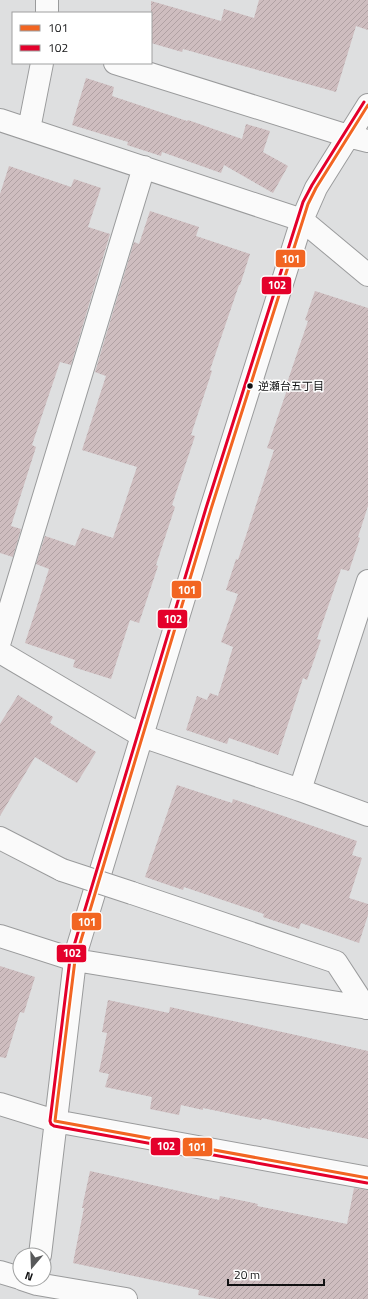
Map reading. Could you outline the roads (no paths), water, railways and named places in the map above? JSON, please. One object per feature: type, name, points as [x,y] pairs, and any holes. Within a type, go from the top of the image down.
[{"type":"street","points":[[47,0],[47,12]]},
{"type":"street","points":[[29,130],[42,64]]},
{"type":"street","points":[[118,64],[358,138]]},
{"type":"street","points":[[41,1247],[75,960],[211,509],[302,220],[316,188],[358,138],[368,105]]},
{"type":"street","points":[[1,123],[29,130],[144,167],[302,220],[368,275]]},
{"type":"street","points":[[0,641],[144,167]]},
{"type":"street","points":[[300,790],[368,581]]},
{"type":"street","points":[[0,652],[142,736],[368,815]]},
{"type":"street","points":[[0,838],[62,870],[336,962],[367,1008]]},
{"type":"street","points":[[0,936],[75,960],[367,1008]]},
{"type":"street","points":[[0,1104],[55,1121],[368,1178]]},
{"type":"street","points":[[0,1272],[12,1277]]},
{"type":"street","points":[[49,1287],[126,1299]]},
{"type":"place","name":"逆瀬台五丁目","points":[[250,386]]}]
